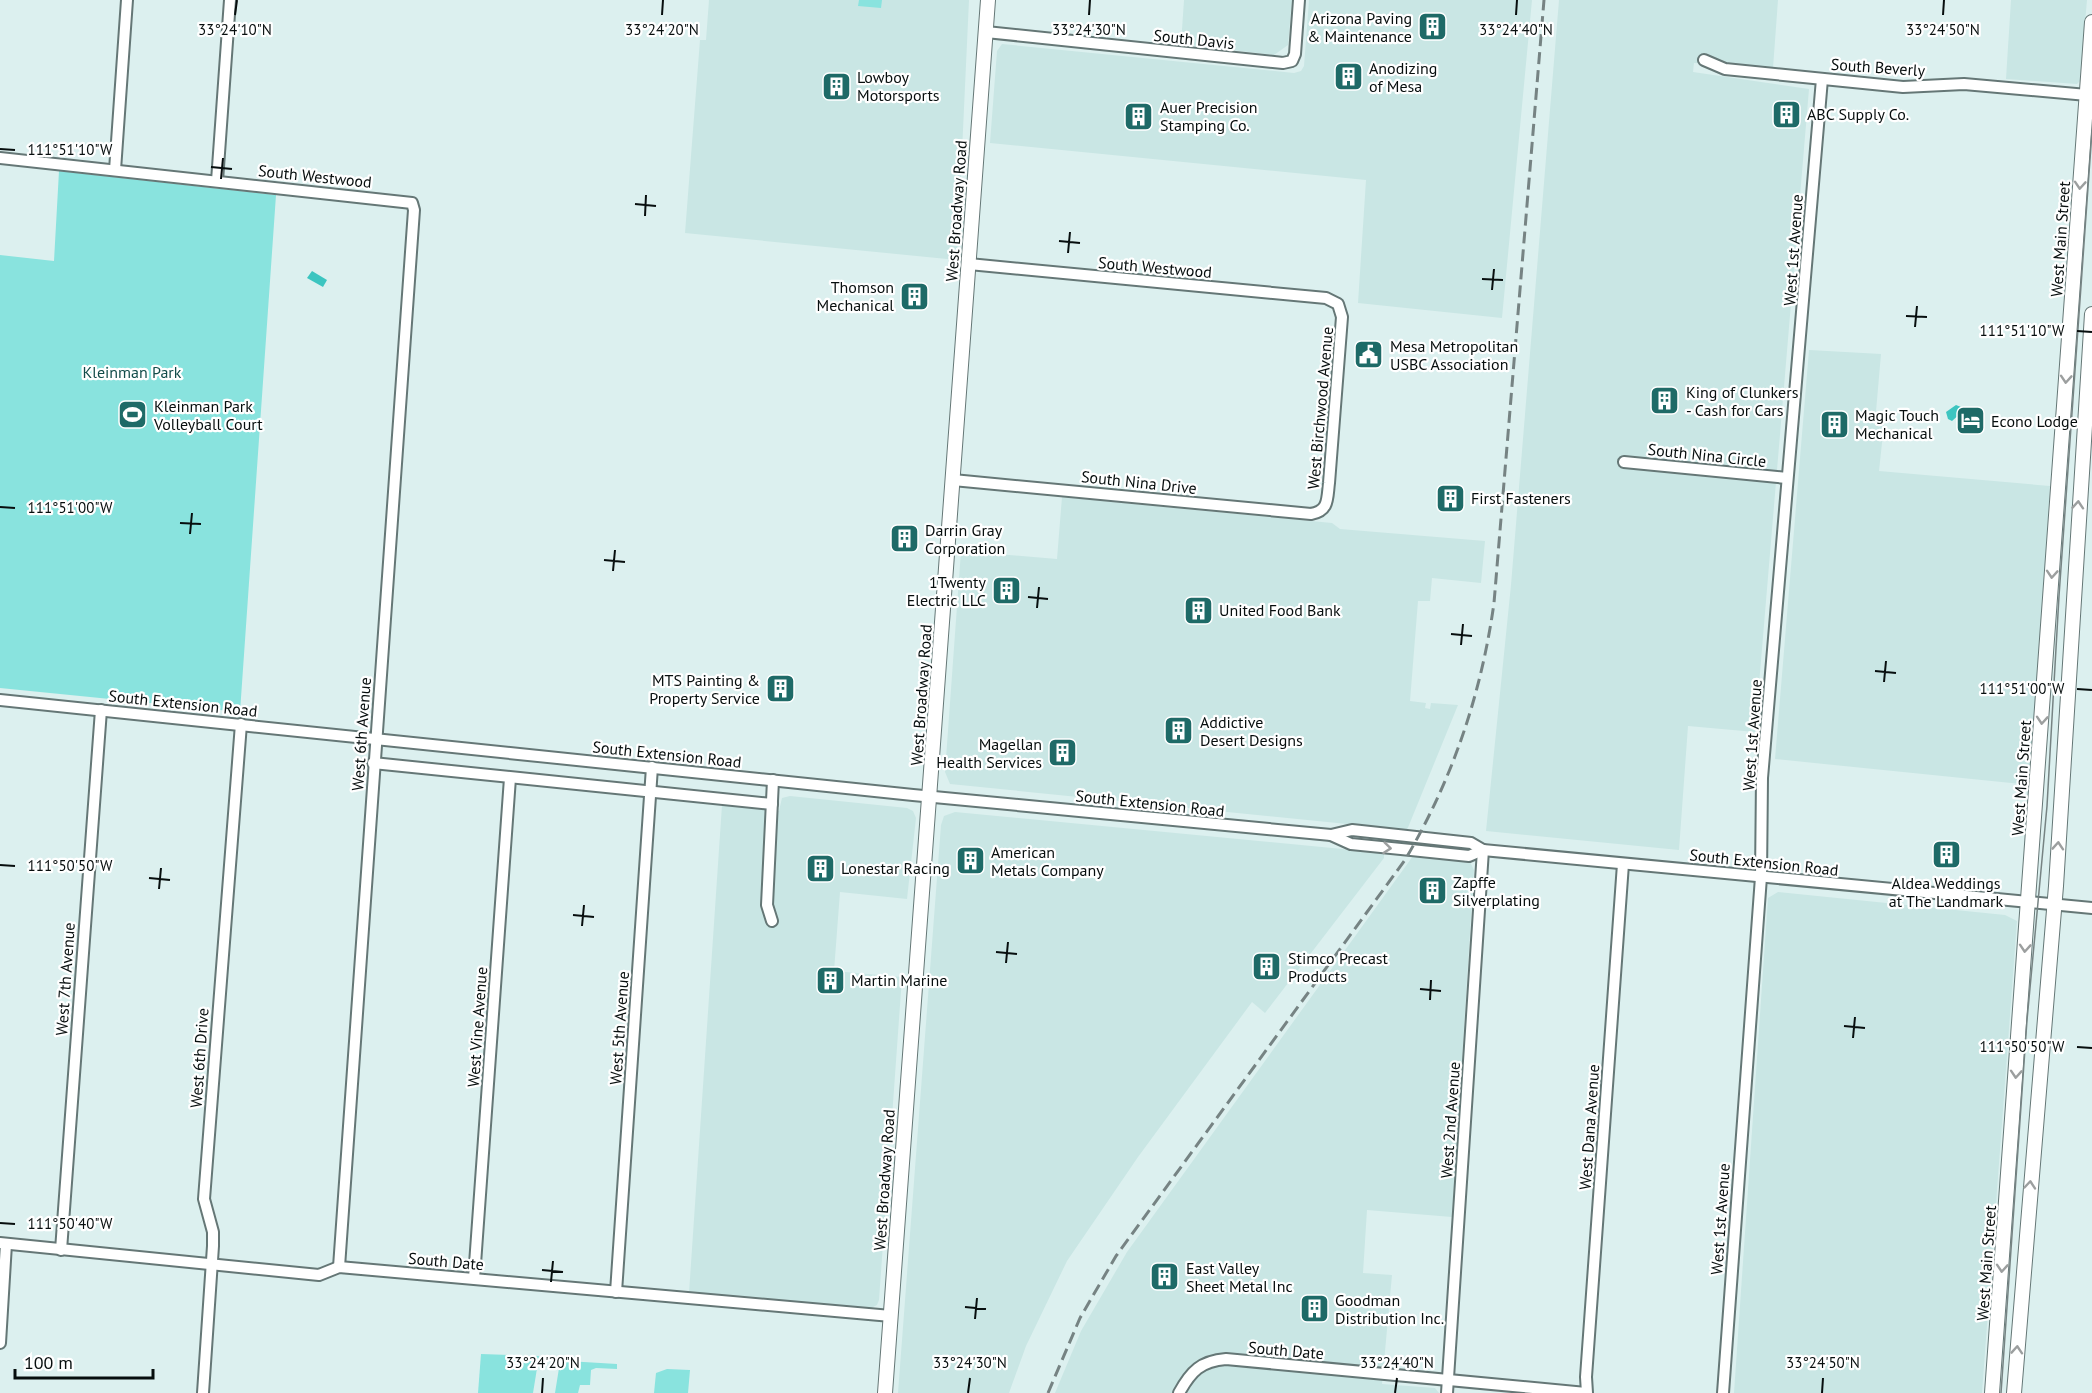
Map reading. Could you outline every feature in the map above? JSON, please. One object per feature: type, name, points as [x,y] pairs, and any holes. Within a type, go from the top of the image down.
[{"type":"main road","name":"West Broadway Road","points":[[885,1393],[931,797],[988,0]]},
{"type":"main road","name":"West Main Street","points":[[2014,1393],[2092,22]]},
{"type":"main road","name":"West Main Street","points":[[1992,1393],[2041,903],[2092,314]]},
{"type":"street","points":[[115,170],[127,0]]},
{"type":"street","points":[[217,181],[230,0]]},
{"type":"street","name":"South Davis","points":[[986,32],[1283,63],[1292,61],[1299,0]]},
{"type":"street","name":"South Beverly","points":[[1704,60],[1725,69],[1903,87],[1964,84],[2087,95]]},
{"type":"street","name":"West 1st Avenue","points":[[1723,1393],[1761,877],[1762,778],[1822,79]]},
{"type":"street","name":"South Westwood","points":[[0,158],[412,203]]},
{"type":"street","name":"West 6th Avenue","points":[[339,1267],[414,210],[412,203]]},
{"type":"street","name":"South Westwood","points":[[969,264],[1326,298],[1338,304]]},
{"type":"street","name":"West Birchwood Avenue","points":[[1321,513],[1326,507],[1334,430],[1342,317],[1338,304]]},
{"type":"street","name":"South Nina Circle","points":[[1624,462],[1787,478]]},
{"type":"street","name":"South Nina Drive","points":[[953,480],[1311,514],[1321,513]]},
{"type":"street","name":"South Extension Road","points":[[0,700],[931,797],[1331,835],[1352,830],[1471,843],[1483,850],[2092,908]]},
{"type":"street","name":"West 7th Avenue","points":[[61,1250],[101,710]]},
{"type":"street","name":"West 6th Drive","points":[[203,1393],[213,1232],[204,1199],[241,724]]},
{"type":"street","points":[[374,763],[772,804]]},
{"type":"street","name":"West 5th Avenue","points":[[616,1292],[652,767]]},
{"type":"street","name":"West Vine Avenue","points":[[474,1278],[510,778]]},
{"type":"street","points":[[772,921],[767,905],[773,780]]},
{"type":"street","name":"West 2nd Avenue","points":[[1447,1393],[1483,850]]},
{"type":"street","name":"West Dana Avenue","points":[[1587,1393],[1586,1366],[1623,864]]},
{"type":"street","points":[[0,1343],[3,1244]]},
{"type":"street","name":"South Date","points":[[3,1244],[319,1275],[339,1267],[891,1316]]},
{"type":"street","name":"South Date","points":[[1179,1393],[1199,1365],[1210,1360],[1226,1359],[1587,1393]]},
{"type":"shaded area","points":[[709,0],[969,0],[957,260],[685,233],[700,40],[706,40]]},
{"type":"shaded area","points":[[1184,0],[1292,0],[1288,45],[1274,55],[1181,44]]},
{"type":"shaded area","points":[[1309,0],[1532,0],[1502,318],[1358,303],[1366,180],[990,143],[997,51],[1002,44],[1294,73],[1301,71],[1304,66]]},
{"type":"shaded area","points":[[1559,0],[1778,0],[1773,68],[1694,63],[1693,72],[1809,89],[1755,732],[1688,726],[1679,850],[1486,831],[1511,585]]},
{"type":"shaded area","points":[[2011,0],[2087,0],[2080,81],[2077,84],[2006,79]]},
{"type":"shaded area","points":[[312,271],[327,280],[323,287],[307,278]]},
{"type":"shaded area","points":[[1809,350],[1881,354],[1875,423],[1884,424],[1879,471],[2050,486],[2031,785],[1775,759]]},
{"type":"shaded area","points":[[1956,405],[1961,407],[1962,412],[1952,421],[1948,419],[1946,412]]},
{"type":"shaded area","points":[[1062,497],[1332,523],[1340,529],[1485,541],[1481,583],[1432,578],[1430,601],[1418,601],[1410,701],[1426,703],[1425,708],[1430,709],[1431,703],[1458,705],[1407,830],[950,784],[945,772],[961,551],[1057,559]]},
{"type":"shaded area","points":[[790,796],[907,808],[913,811],[916,818],[907,899],[840,892],[834,971],[902,977],[879,1300],[877,1305],[869,1309],[689,1293],[722,805],[779,811],[782,798]]},
{"type":"shaded area","points":[[955,812],[1384,853],[1384,858],[1265,1013],[1252,1002],[1138,1157],[1067,1261],[1026,1346],[1009,1393],[898,1393],[941,825],[944,816]]},
{"type":"shaded area","points":[[1413,856],[1470,862],[1474,870],[1452,1217],[1367,1210],[1363,1273],[1392,1275],[1382,1384],[1435,1388],[1439,1393],[1055,1393],[1081,1331],[1127,1252]]},
{"type":"shaded area","points":[[1778,892],[2005,915],[2017,921],[1982,1393],[1734,1393],[1768,898]]},
{"type":"green space","points":[[859,0],[882,0],[881,8],[858,6]]},
{"type":"green space","name":"Kleinman Park","points":[[59,171],[276,195],[240,712],[0,688],[0,255],[54,261]]},
{"type":"green space","points":[[481,1354],[539,1356],[533,1393],[478,1393]]},
{"type":"green space","points":[[560,1362],[617,1364],[617,1369],[596,1368],[591,1370],[590,1385],[580,1385],[578,1393],[555,1393]]},
{"type":"green space","points":[[667,1369],[690,1370],[688,1393],[654,1393],[656,1373]]},
{"type":"tram line","points":[[2001,1393],[2027,1020],[2047,806],[2059,596],[2092,131]]},
{"type":"railway","points":[[1048,1393],[1080,1318],[1116,1256],[1405,860],[1437,799],[1462,736],[1481,671],[1494,603],[1544,0]]},
{"type":"place","name":"Arizona Paving & Maintenance","points":[[1433,27]]},
{"type":"place","name":"Anodizing of Mesa","points":[[1348,77]]},
{"type":"place","name":"Lowboy Motorsports","points":[[836,86]]},
{"type":"place","name":"ABC Supply Co.","points":[[1786,114]]},
{"type":"place","name":"Auer Precision Stamping Co.","points":[[1139,116]]},
{"type":"place","name":"Thomson Mechanical","points":[[915,296]]},
{"type":"place","name":"Mesa Metropolitan USBC Association","points":[[1369,355]]},
{"type":"place","name":"King of Clunkers - Cash for Cars","points":[[1665,401]]},
{"type":"place","name":"Kleinman Park Volleyball Court","points":[[133,415]]},
{"type":"place","name":"Econo Lodge","points":[[1970,421]]},
{"type":"place","name":"Magic Touch Mechanical","points":[[1834,424]]},
{"type":"place","name":"First Fasteners","points":[[1450,498]]},
{"type":"place","name":"Darrin Gray Corporation","points":[[904,539]]},
{"type":"place","name":"1Twenty Electric LLC","points":[[1007,591]]},
{"type":"place","name":"United Food Bank","points":[[1198,610]]},
{"type":"place","name":"MTS Painting & Property Service","points":[[781,689]]},
{"type":"place","name":"Addictive Desert Designs","points":[[1179,731]]},
{"type":"place","name":"Magellan Health Services","points":[[1063,753]]},
{"type":"place","name":"Aldea Weddings at The Landmark","points":[[1946,855]]},
{"type":"place","name":"American Metals Company","points":[[970,861]]},
{"type":"place","name":"Lonestar Racing","points":[[820,868]]},
{"type":"place","name":"Zapffe Silverplating","points":[[1432,891]]},
{"type":"place","name":"Stimco Precast Products","points":[[1267,967]]},
{"type":"place","name":"Martin Marine","points":[[830,980]]},
{"type":"place","name":"East Valley Sheet Metal Inc","points":[[1165,1277]]},
{"type":"place","name":"Goodman Distribution Inc.","points":[[1314,1309]]}]
